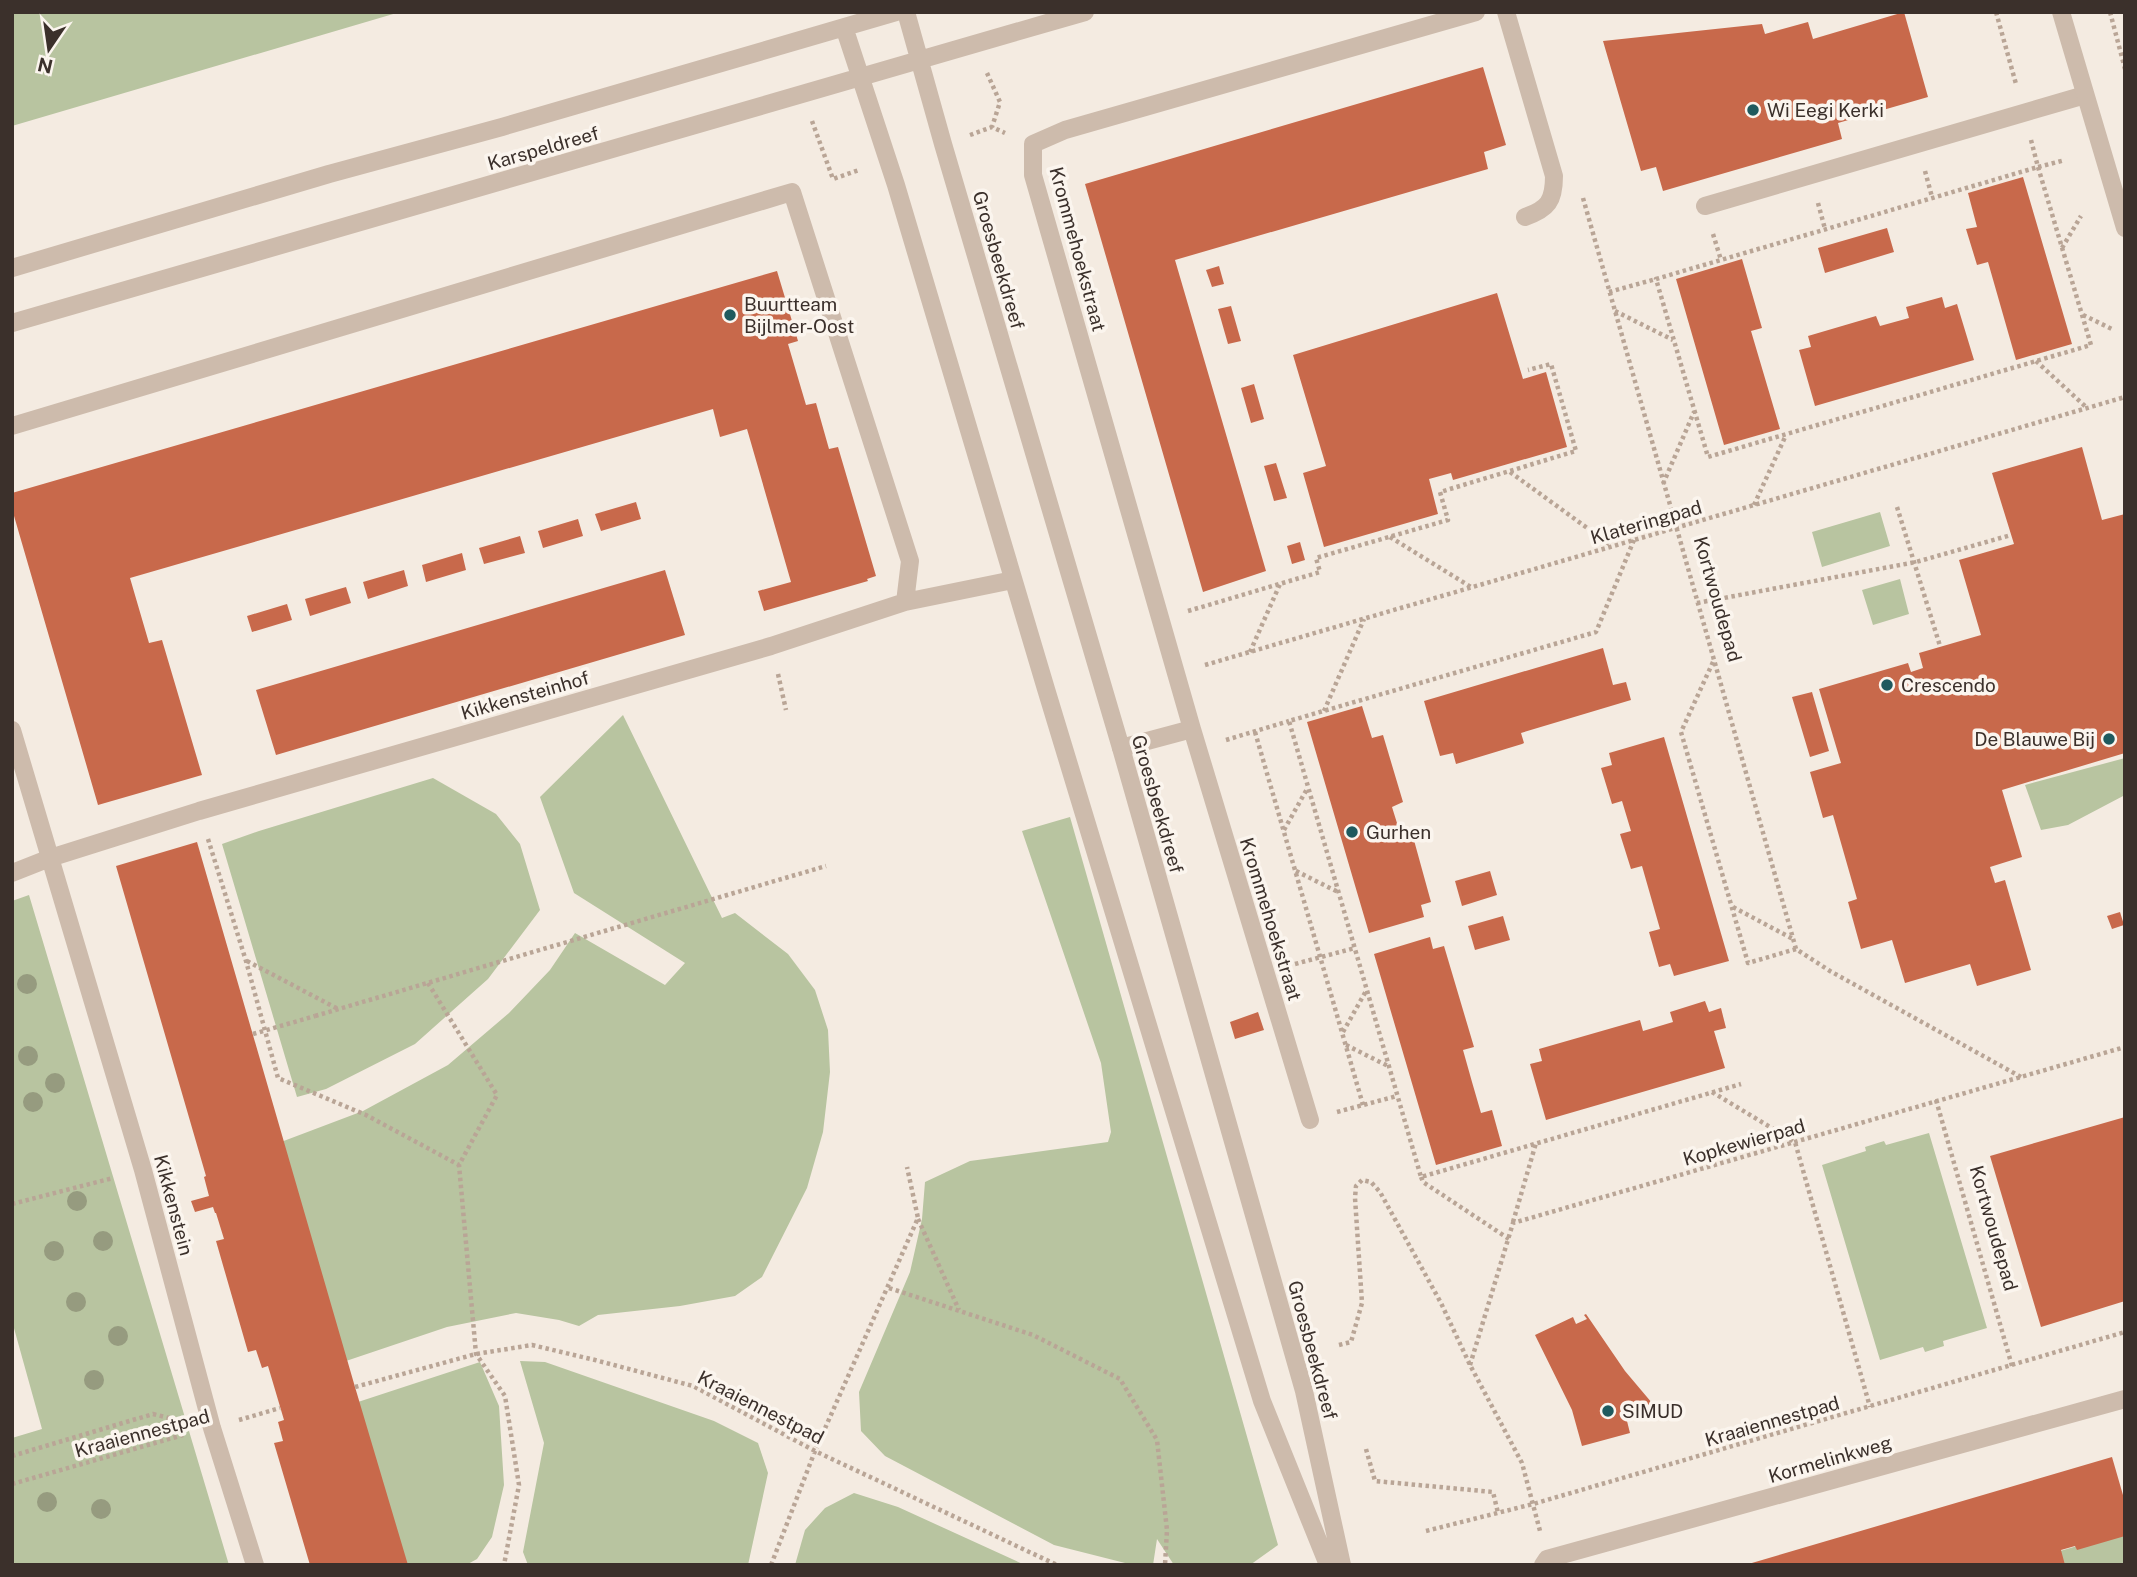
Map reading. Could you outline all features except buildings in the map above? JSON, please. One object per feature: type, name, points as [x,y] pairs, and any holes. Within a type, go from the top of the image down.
[{"type":"street","name":"Karspeldreef","points":[[12,268],[329,174],[502,127],[842,20],[896,12]]},
{"type":"street","name":"Groesbeekdreef","points":[[906,12],[1121,748],[1304,1391],[1342,1565]]},
{"type":"street","name":"Karspeldreef","points":[[12,323],[1085,12]]},
{"type":"street","name":"Krommehoekstraat","points":[[1310,1120],[1192,729],[1033,175],[1033,144],[1065,130],[1476,12]]},
{"type":"street","points":[[1506,12],[1554,176],[1552,197],[1547,206],[1540,212],[1525,217]]},
{"type":"street","points":[[2061,12],[2125,228]]},
{"type":"street","points":[[842,20],[896,185],[1262,1401],[1328,1565]]},
{"type":"street","points":[[1705,206],[2085,95]]},
{"type":"street","points":[[12,426],[792,192],[910,561],[905,602]]},
{"type":"street","name":"Kikkensteinhof","points":[[12,873],[50,858],[199,811],[771,646],[905,602],[1013,580]]},
{"type":"street","points":[[1121,748],[1192,729]]},
{"type":"street","name":"Kikkenstein","points":[[12,730],[143,1170],[212,1428],[255,1565]]},
{"type":"street","name":"Kormelinkweg","points":[[1545,1562],[2125,1398]]},
{"type":"path","points":[[1656,279],[1708,457],[2091,345],[2038,167],[1996,12]]},
{"type":"path","points":[[2110,12],[2125,69]]},
{"type":"path","points":[[1609,292],[2065,160]]},
{"type":"path","name":"Kortwoudepad","points":[[1579,186],[1796,949]]},
{"type":"path","points":[[2062,248],[2081,216]]},
{"type":"path","points":[[1615,311],[1674,341]]},
{"type":"path","points":[[2082,315],[2114,330]]},
{"type":"path","points":[[2036,360],[2087,407]]},
{"type":"path","points":[[1161,619],[1320,572],[1316,558],[1448,520],[1440,492],[1576,451],[1551,364],[1528,370]]},
{"type":"path","name":"Klateringpad","points":[[1176,674],[2125,397]]},
{"type":"path","points":[[1663,485],[1694,411]]},
{"type":"path","points":[[1754,505],[1787,434]]},
{"type":"path","points":[[1510,471],[1613,546]]},
{"type":"path","points":[[1897,507],[1940,646]]},
{"type":"path","points":[[1697,603],[1916,562],[2011,536]]},
{"type":"path","points":[[1390,537],[1471,587]]},
{"type":"path","points":[[1198,749],[1595,632],[1634,540]]},
{"type":"path","points":[[1250,652],[1281,583]]},
{"type":"path","points":[[1323,711],[1364,619]]},
{"type":"path","points":[[1714,660],[1682,732],[1748,963],[1796,949],[1830,971],[2021,1077]]},
{"type":"path","points":[[1289,721],[1423,1182],[1508,1239]]},
{"type":"path","points":[[1255,732],[1363,1105]]},
{"type":"path","points":[[1284,830],[1308,788]]},
{"type":"path","points":[[199,811],[246,961],[278,1078],[366,1115],[459,1165]]},
{"type":"path","points":[[253,1034],[826,866]]},
{"type":"path","points":[[1296,870],[1338,892]]},
{"type":"path","points":[[1732,906],[1793,939]]},
{"type":"path","points":[[1265,973],[1355,947]]},
{"type":"path","points":[[246,961],[338,1009]]},
{"type":"path","points":[[428,983],[496,1095],[459,1165],[476,1354],[505,1396],[519,1485],[504,1565]]},
{"type":"path","points":[[1343,1032],[1367,991]]},
{"type":"path","points":[[1346,1045],[1389,1066]]},
{"type":"path","name":"Kopkewierpad","points":[[1513,1223],[2125,1047]]},
{"type":"path","points":[[1421,1177],[1741,1083]]},
{"type":"path","points":[[1711,1092],[1795,1142],[1870,1407]]},
{"type":"path","points":[[1310,1120],[1397,1096]]},
{"type":"path","name":"Kortwoudepad","points":[[1936,1100],[2012,1366]]},
{"type":"path","points":[[1470,1365],[1536,1143]]},
{"type":"path","points":[[907,1167],[918,1218],[959,1311]]},
{"type":"path","points":[[12,1204],[143,1170]]},
{"type":"path","points":[[1339,1345],[1351,1342],[1362,1303],[1355,1198],[1356,1186],[1362,1180],[1371,1182],[1380,1192],[1441,1303],[1470,1365],[1522,1463],[1533,1504]]},
{"type":"path","points":[[771,1565],[816,1451],[918,1218]]},
{"type":"path","points":[[889,1288],[1033,1335],[1120,1379],[1157,1440],[1167,1530],[1165,1565]]},
{"type":"path","name":"Kraaiennestpad","points":[[1426,1531],[1533,1504],[2125,1332]]},
{"type":"path","name":"Kraaiennestpad","points":[[355,1387],[476,1354],[532,1345],[693,1386],[816,1451],[1057,1565]]},
{"type":"path","name":"Kraaiennestpad","points":[[12,1484],[280,1408]]},
{"type":"path","points":[[12,1456],[153,1414],[212,1428]]},
{"type":"path","points":[[1366,1449],[1376,1481],[1493,1492],[1498,1513]]},
{"type":"green space","points":[[12,12],[400,12],[12,126]]},
{"type":"green space","points":[[1880,512],[1890,546],[1822,567],[1812,532]]},
{"type":"green space","points":[[1900,579],[1909,614],[1873,625],[1862,590]]},
{"type":"green space","points":[[623,715],[722,918],[735,913],[788,954],[815,990],[828,1030],[830,1072],[823,1132],[807,1188],[762,1277],[735,1296],[680,1306],[598,1315],[579,1326],[516,1313],[447,1327],[346,1361],[281,1142],[363,1111],[448,1065],[509,1013],[550,970],[575,933],[665,985],[685,963],[574,893],[540,797]]},
{"type":"green space","points":[[2125,758],[2125,795],[2068,825],[2041,830],[2025,785]]},
{"type":"green space","points":[[433,778],[496,814],[520,844],[540,910],[488,979],[415,1044],[326,1089],[297,1097],[222,844]]},
{"type":"green space","points":[[1070,817],[1278,1545],[1250,1565],[1174,1565],[1157,1539],[1153,1565],[1133,1565],[1054,1545],[885,1456],[861,1431],[859,1392],[910,1272],[922,1219],[925,1182],[970,1161],[1108,1142],[1111,1132],[1101,1063],[1022,831]]},
{"type":"green space","points":[[29,895],[229,1565],[12,1565],[12,1438],[42,1429],[12,1321],[12,901]]},
{"type":"green space","points":[[1929,1133],[1987,1328],[1943,1341],[1944,1346],[1925,1352],[1923,1347],[1880,1360],[1822,1165],[1866,1151],[1865,1147],[1884,1141],[1886,1145]]},
{"type":"green space","points":[[520,1361],[545,1362],[714,1421],[758,1443],[768,1473],[748,1565],[528,1565],[523,1552],[544,1443]]},
{"type":"green space","points":[[480,1362],[499,1406],[504,1485],[492,1537],[477,1559],[466,1565],[406,1565],[358,1402]]},
{"type":"green space","points":[[854,1493],[898,1507],[1025,1565],[795,1565],[805,1530],[825,1508]]},
{"type":"green space","points":[[2125,1532],[2125,1565],[2012,1565]]},
{"type":"place","name":"Wi Eegi Kerki","points":[[1753,110]]},
{"type":"place","name":"Buurtteam Bijlmer-Oost","points":[[730,315]]},
{"type":"place","name":"Crescendo","points":[[1887,685]]},
{"type":"place","name":"De Blauwe Bij","points":[[2109,739]]},
{"type":"place","name":"Gurhen","points":[[1352,832]]},
{"type":"place","name":"SIMUD","points":[[1608,1411]]}]
